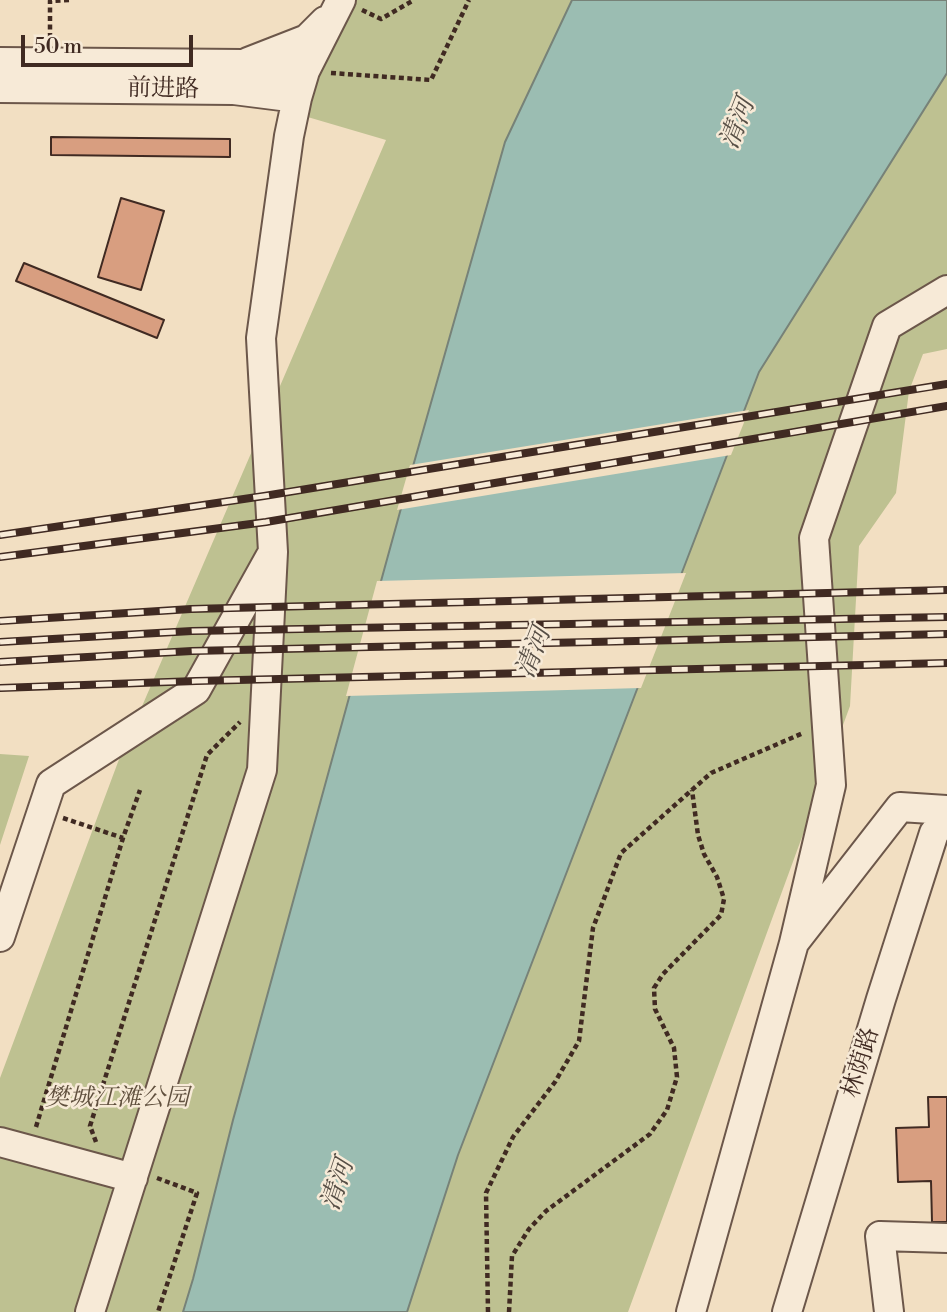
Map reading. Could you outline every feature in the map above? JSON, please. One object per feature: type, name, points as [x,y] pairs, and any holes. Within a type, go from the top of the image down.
[{"type":"street","points":[[90,1312],[124,1173],[262,770],[273,552],[261,338],[289,136],[297,98],[305,71],[340,3]]},
{"type":"street","points":[[289,136],[238,77],[307,39],[340,3]]},
{"type":"street","name":"前进路","points":[[0,62],[51,62],[238,77],[297,98]]},
{"type":"street","name":"前进路","points":[[0,88],[238,77],[305,71]]},
{"type":"street","points":[[691,1312],[794,943],[831,785],[814,538],[887,326],[947,290]]},
{"type":"street","points":[[0,937],[51,784],[196,690],[273,552]]},
{"type":"street","points":[[794,943],[900,807],[947,810]]},
{"type":"street","name":"林荫路","points":[[787,1312],[934,832],[947,819]]},
{"type":"street","points":[[0,1142],[124,1173]]},
{"type":"street","points":[[889,1312],[880,1236],[947,1238]]},
{"type":"path","points":[[51,62],[50,1],[72,0]]},
{"type":"path","points":[[340,3],[381,19],[414,0]]},
{"type":"path","points":[[305,71],[431,80],[469,0]]},
{"type":"path","points":[[158,1312],[197,1193],[124,1173],[90,1126],[207,755],[265,697]]},
{"type":"path","points":[[488,1312],[486,1194],[513,1137],[555,1082],[579,1041],[593,928],[621,853],[711,773],[827,723]]},
{"type":"path","points":[[30,1150],[123,838],[140,790]]},
{"type":"path","points":[[509,1312],[512,1256],[529,1229],[546,1212],[650,1134],[667,1110],[677,1077],[674,1048],[655,1009],[654,988],[663,974],[721,915],[724,899],[698,835],[692,790]]},
{"type":"path","points":[[42,811],[123,838]]},
{"type":"green space","name":"樊城江滩公园","points":[[341,0],[572,0],[505,142],[400,512],[183,1312],[0,1312],[0,1078],[118,762],[386,140],[294,113]]},
{"type":"green space","points":[[947,73],[947,349],[923,354],[909,391],[896,493],[859,546],[850,706],[628,1312],[407,1312],[458,1155],[759,372]]},
{"type":"green space","points":[[0,754],[29,756],[0,845]]},
{"type":"water","name":"清河","points":[[572,0],[947,0],[947,73],[759,372],[458,1155],[407,1312],[183,1312],[400,512],[505,142]]},
{"type":"pier","points":[[749,410],[731,455],[397,510],[410,465]]},
{"type":"pier","points":[[686,573],[641,688],[346,696],[377,581]]},
{"type":"building","points":[[51,137],[230,139],[230,157],[51,155]]},
{"type":"building","points":[[121,198],[164,211],[141,290],[98,277]]},
{"type":"building","points":[[24,263],[164,320],[157,338],[16,281]]},
{"type":"building","points":[[928,1097],[947,1097],[947,1222],[932,1222],[931,1181],[898,1182],[896,1128],[929,1127]]},
{"type":"railway","points":[[0,535],[264,496],[947,384]]},
{"type":"railway","points":[[0,557],[266,522],[947,406]]},
{"type":"railway","points":[[0,621],[191,609],[947,590]]},
{"type":"railway","points":[[0,642],[192,631],[947,617]]},
{"type":"railway","points":[[0,662],[192,651],[947,634]]},
{"type":"railway","points":[[0,688],[947,663]]}]
